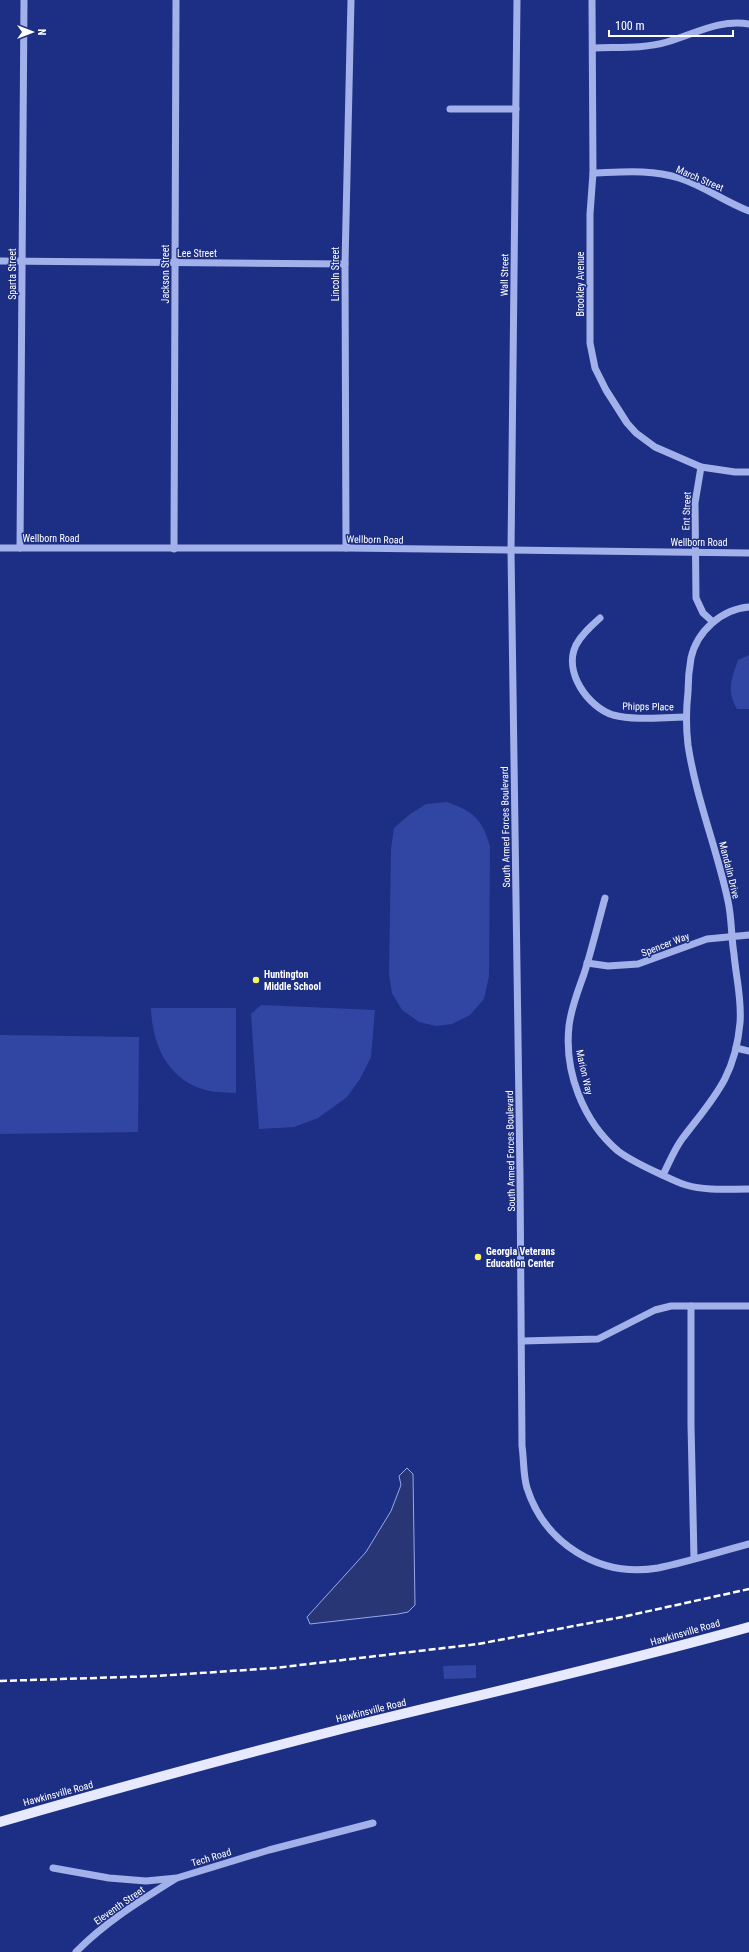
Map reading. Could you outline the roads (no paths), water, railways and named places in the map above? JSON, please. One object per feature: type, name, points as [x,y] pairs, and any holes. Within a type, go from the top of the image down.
[{"type":"main road","name":"Hawkinsville Road","points":[[0,1822],[215,1762],[649,1654],[749,1627]]},
{"type":"street","name":"Sparta Street","points":[[20,548],[24,0]]},
{"type":"street","name":"Jackson Street","points":[[174,549],[176,0]]},
{"type":"street","name":"Lincoln Street","points":[[346,548],[345,264],[351,0]]},
{"type":"street","name":"Wall Street","points":[[511,551],[517,0]]},
{"type":"street","name":"Brookley Avenue","points":[[592,0],[594,48],[593,172],[590,214],[590,343],[595,368],[620,414],[636,432],[666,453],[701,466],[735,472],[749,472]]},
{"type":"street","points":[[594,48],[636,47],[666,42],[718,24],[739,22],[749,24]]},
{"type":"street","points":[[450,109],[516,109]]},
{"type":"street","name":"March Street","points":[[593,172],[642,171],[664,174],[696,185],[749,211]]},
{"type":"street","name":"Lee Street","points":[[0,261],[345,264]]},
{"type":"street","name":"Ent Street","points":[[701,466],[695,503],[696,598],[703,613],[713,622]]},
{"type":"street","name":"Wellborn Road","points":[[0,548],[346,548],[511,551],[749,552]]},
{"type":"street","name":"South Armed Forces Boulevard","points":[[511,551],[522,1341],[522,1446],[527,1488],[538,1513],[550,1530],[565,1546],[590,1560],[616,1568],[635,1570],[658,1568],[749,1544]]},
{"type":"street","name":"Mandalin Drive","points":[[663,1175],[682,1140],[708,1108],[722,1087],[736,1048],[740,1025],[740,998],[729,903],[691,761],[686,717],[691,657],[700,636],[713,622],[733,611],[749,607]]},
{"type":"street","name":"Phipps Place","points":[[600,618],[583,634],[575,646],[573,661],[575,675],[589,700],[600,709],[626,717],[686,717]]},
{"type":"street","name":"Marion Way","points":[[605,898],[587,963],[572,1008],[569,1025],[569,1053],[580,1099],[593,1123],[619,1151],[636,1162],[682,1184],[696,1188],[749,1189]]},
{"type":"street","name":"Spencer Way","points":[[587,963],[608,966],[638,964],[707,939],[749,935]]},
{"type":"street","points":[[736,1048],[749,1051]]},
{"type":"street","points":[[522,1341],[598,1339],[656,1310],[671,1306],[749,1306]]},
{"type":"street","points":[[691,1306],[691,1425],[694,1558]]},
{"type":"street","name":"Tech Road","points":[[53,1868],[124,1880],[146,1881],[177,1878],[269,1850],[373,1823]]},
{"type":"street","name":"Eleventh Street","points":[[76,1952],[126,1910],[177,1878]]},
{"type":"railway","points":[[0,1681],[157,1676],[275,1668],[478,1644],[622,1617],[749,1589]]},
{"type":"place","name":"Huntington Middle School","points":[[256,980]]},
{"type":"place","name":"Georgia Veterans Education Center","points":[[478,1257]]}]
